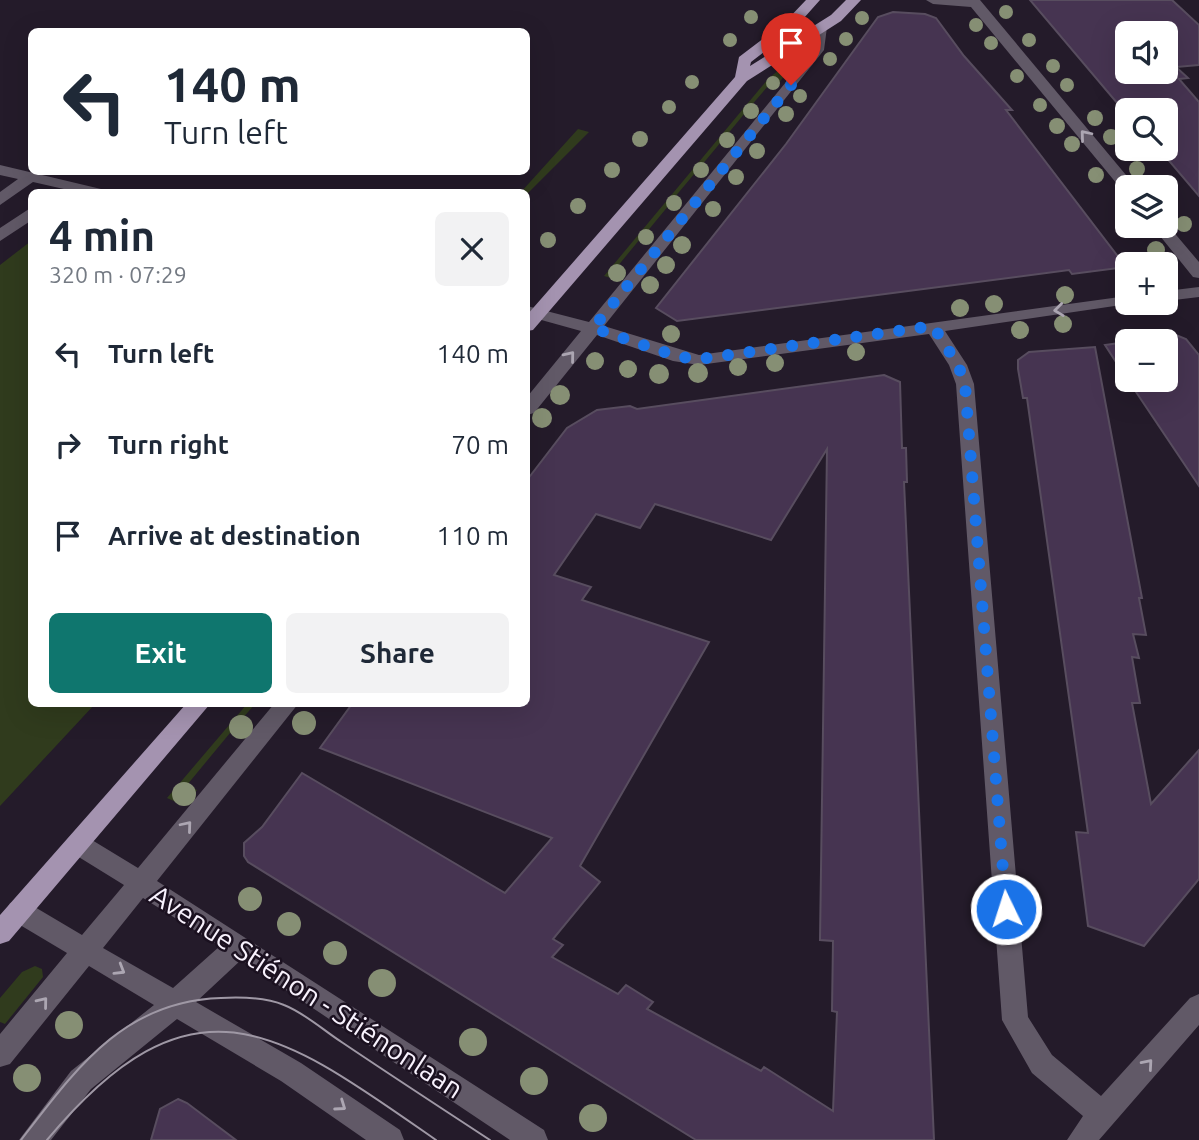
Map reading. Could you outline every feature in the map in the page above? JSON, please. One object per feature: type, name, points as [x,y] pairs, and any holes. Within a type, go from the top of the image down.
[{"type":"main road","points":[[742,78],[744,60],[790,25],[813,0]]},
{"type":"main road","points":[[530,317],[742,78],[843,13],[854,0]]},
{"type":"main road","points":[[0,933],[196,707]]},
{"type":"street","points":[[933,0],[974,1],[1118,175]]},
{"type":"street","points":[[530,405],[791,85],[820,47],[820,27]]},
{"type":"street","points":[[0,170],[32,176],[63,189]]},
{"type":"street","points":[[0,200],[32,176]]},
{"type":"street","points":[[0,236],[28,215]]},
{"type":"street","points":[[1170,238],[1199,273]]},
{"type":"street","points":[[1178,295],[1199,292]]},
{"type":"street","points":[[530,317],[593,328],[679,357],[699,359],[1115,303]]},
{"type":"street","points":[[933,326],[958,365],[965,384],[1015,1020],[1042,1065],[1104,1116]]},
{"type":"street","points":[[0,1055],[285,707]]},
{"type":"street","name":"Avenue Stiénon - Stiénonlaan","points":[[78,844],[239,944],[534,1140]]},
{"type":"street","points":[[19,911],[291,1072],[390,1140]]},
{"type":"street","points":[[33,1140],[81,1080],[175,1003],[239,944]]},
{"type":"street","points":[[1081,1140],[1199,1006]]},
{"type":"green space","points":[[805,48],[808,49],[775,87],[768,86],[750,107],[756,110],[752,115],[745,113],[726,136],[733,138],[729,144],[721,142],[701,166],[709,168],[703,175],[695,173],[674,198],[682,201],[677,207],[669,205],[646,233],[654,236],[649,241],[640,239],[617,267],[626,270],[618,280],[604,276],[768,79]]},
{"type":"green space","points":[[578,129],[589,132],[530,191],[524,189]]},
{"type":"green space","points":[[28,243],[28,707],[92,707],[0,806],[0,265]]},
{"type":"green space","points":[[244,707],[252,707],[242,719],[252,723],[240,737],[230,733],[187,785],[197,790],[185,806],[167,798]]},
{"type":"green space","points":[[35,966],[42,969],[43,977],[5,1024],[0,1022],[0,998],[22,972]]},
{"type":"building","points":[[1030,0],[1172,0],[1199,25],[1199,65],[1178,67],[1178,21],[1115,21],[1115,84],[1178,84],[1178,69],[1188,78],[1179,79],[1199,102],[1199,196],[1169,161],[1178,161],[1178,98],[1115,98],[1115,101]]},
{"type":"building","points":[[893,12],[925,14],[936,18],[964,56],[1012,110],[1006,110],[1115,253],[1115,268],[1072,274],[1069,270],[677,321],[656,308],[786,144],[878,17]]},
{"type":"building","points":[[1178,336],[1186,339],[1199,355],[1199,486],[1136,392],[1178,392]]},
{"type":"building","points":[[1115,344],[1115,360],[1105,345]]},
{"type":"building","points":[[1095,347],[1142,598],[1139,598],[1146,635],[1133,634],[1139,658],[1132,657],[1140,703],[1132,703],[1151,804],[1199,750],[1199,879],[1144,946],[1088,926],[1076,832],[1088,833],[1027,398],[1023,398],[1018,369],[1018,360],[1029,352]]},
{"type":"building","points":[[884,375],[900,382],[902,448],[906,448],[907,482],[904,482],[934,1140],[696,1140],[248,862],[244,856],[244,843],[262,827],[302,773],[505,893],[552,838],[320,748],[350,707],[530,707],[530,476],[567,428],[597,410],[630,406],[637,409]],"holes":[[[827,449],[820,940],[833,941],[832,1011],[837,1012],[833,1111],[764,1067],[761,1071],[647,1009],[653,1002],[626,985],[618,994],[552,957],[563,945],[553,939],[600,882],[580,866],[709,642],[582,600],[591,587],[554,575],[596,514],[640,528],[655,504],[771,540]]]},
{"type":"building","points":[[178,1099],[236,1140],[151,1140],[160,1109]]},
{"type":"tram line","points":[[21,1140],[83,1065],[129,1026],[156,1011],[187,1002],[221,998],[253,998],[284,1005],[490,1140]]},
{"type":"tram line","points":[[47,1140],[100,1085],[148,1050],[194,1034],[238,1033],[283,1046],[330,1069],[436,1140]]},
{"type":"route","points":[[791,85],[593,328],[623,336],[661,352],[699,359],[933,326],[958,365],[965,384],[1006,909]]}]
